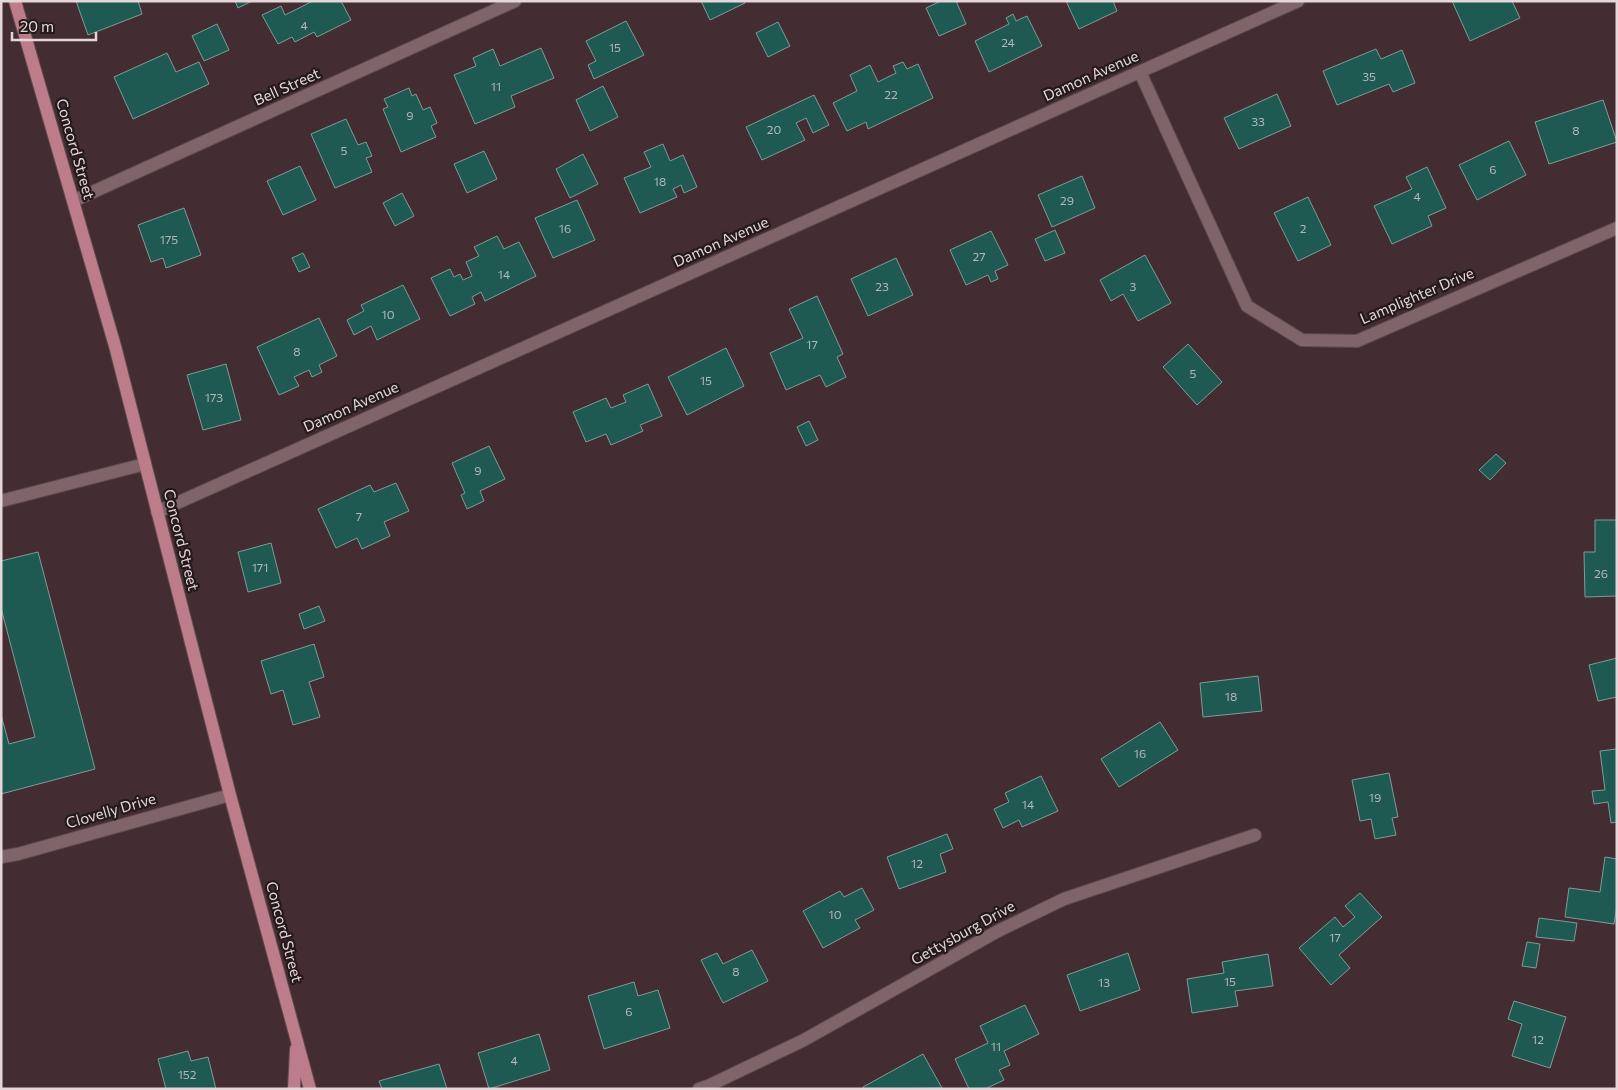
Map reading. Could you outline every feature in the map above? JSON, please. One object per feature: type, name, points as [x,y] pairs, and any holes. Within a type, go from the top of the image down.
[{"type":"main road","name":"Concord Street","points":[[15,1],[115,346],[230,795],[310,1089]]},
{"type":"main road","points":[[294,1089],[296,1037]]},
{"type":"street","name":"Bell Street","points":[[73,201],[515,1]]},
{"type":"street","name":"Damon Avenue","points":[[158,512],[1298,1]]},
{"type":"street","name":"Lamplighter Drive","points":[[1140,72],[1247,306],[1302,340],[1356,341],[1617,228]]},
{"type":"street","points":[[1,501],[145,464]]},
{"type":"street","name":"Clovelly Drive","points":[[1,857],[18,854],[230,795]]},
{"type":"street","name":"Gettysburg Drive","points":[[699,1089],[804,1040],[998,931],[1064,899],[1255,835]]},
{"type":"building","points":[[76,1],[138,1],[142,14],[88,35]]},
{"type":"building","points":[[235,1],[252,1],[238,8]]},
{"type":"building","points":[[313,1],[341,1],[351,20],[317,37],[314,32],[295,42],[292,37],[278,44],[262,15],[281,6],[285,15]]},
{"type":"building","points":[[701,1],[744,1],[745,3],[710,20]]},
{"type":"building","points":[[941,1],[956,1],[966,24],[939,36],[926,8]]},
{"type":"building","points":[[1066,1],[1113,1],[1117,11],[1079,29]]},
{"type":"building","points":[[1452,1],[1512,1],[1520,18],[1470,41]]},
{"type":"building","points":[[1013,14],[1016,21],[1027,16],[1042,46],[989,72],[975,41],[1009,24],[1006,18]]},
{"type":"building","points":[[626,21],[644,55],[594,79],[588,65],[596,61],[586,41]]},
{"type":"building","points":[[778,22],[790,46],[768,57],[756,33]]},
{"type":"building","points":[[217,24],[229,50],[204,61],[192,36]]},
{"type":"building","points":[[541,48],[554,78],[511,96],[515,107],[475,124],[454,75],[476,66],[473,58],[493,49],[500,66]]},
{"type":"building","points":[[1376,49],[1381,59],[1402,50],[1415,83],[1393,92],[1389,84],[1337,105],[1323,71]]},
{"type":"building","points":[[167,53],[176,72],[199,62],[209,84],[133,119],[114,77]]},
{"type":"building","points":[[903,62],[907,69],[918,64],[933,98],[868,129],[866,122],[847,131],[833,103],[857,91],[850,75],[870,65],[878,82],[896,73],[893,66]]},
{"type":"building","points":[[603,86],[618,117],[590,131],[576,100]]},
{"type":"building","points":[[409,88],[412,96],[416,94],[423,110],[430,107],[437,123],[431,126],[436,137],[401,152],[383,109],[388,107],[384,99]]},
{"type":"building","points":[[1277,94],[1291,126],[1239,149],[1224,118]]},
{"type":"building","points":[[814,95],[829,125],[813,133],[806,118],[796,123],[805,140],[762,160],[746,127]]},
{"type":"building","points":[[1603,100],[1617,142],[1549,164],[1535,122]]},
{"type":"building","points":[[346,119],[358,145],[366,142],[372,156],[366,158],[372,172],[335,188],[311,134]]},
{"type":"building","points":[[1509,141],[1526,175],[1477,200],[1459,165]]},
{"type":"building","points":[[663,144],[670,161],[683,155],[697,187],[684,193],[681,185],[673,189],[677,197],[640,213],[624,178],[651,167],[644,152]]},
{"type":"building","points":[[484,151],[497,179],[467,193],[454,164]]},
{"type":"building","points":[[583,154],[598,184],[570,198],[556,169]]},
{"type":"building","points":[[300,166],[316,200],[283,215],[267,181]]},
{"type":"building","points":[[1427,167],[1446,208],[1428,216],[1432,226],[1392,244],[1374,206],[1412,189],[1406,177]]},
{"type":"building","points":[[1082,176],[1095,208],[1052,227],[1038,195]]},
{"type":"building","points":[[402,193],[414,216],[395,226],[383,203]]},
{"type":"building","points":[[1308,197],[1331,245],[1298,261],[1274,213]]},
{"type":"building","points":[[577,200],[595,240],[553,258],[535,218]]},
{"type":"building","points":[[184,208],[201,255],[166,268],[163,258],[151,262],[138,225]]},
{"type":"building","points":[[1055,230],[1065,253],[1045,261],[1035,239]]},
{"type":"building","points":[[991,231],[1008,265],[995,271],[998,279],[991,282],[988,275],[966,285],[950,250]]},
{"type":"building","points":[[497,236],[504,249],[519,242],[536,276],[485,301],[481,292],[472,297],[475,304],[450,316],[431,278],[450,269],[454,277],[460,274],[463,280],[472,276],[466,262],[479,256],[474,247]]},
{"type":"building","points":[[303,253],[310,267],[299,272],[292,258]]},
{"type":"building","points":[[1145,255],[1171,303],[1138,321],[1123,294],[1111,301],[1100,280]]},
{"type":"building","points":[[896,258],[913,295],[868,316],[851,279]]},
{"type":"building","points":[[403,285],[420,319],[377,340],[371,326],[354,335],[347,320],[364,311],[361,305]]},
{"type":"building","points":[[817,296],[843,354],[837,357],[846,377],[826,387],[820,375],[786,390],[770,353],[803,338],[789,309]]},
{"type":"building","points":[[319,318],[337,356],[319,365],[322,372],[312,377],[309,370],[294,377],[299,386],[279,395],[257,347]]},
{"type":"building","points":[[1188,344],[1222,382],[1197,405],[1163,367]]},
{"type":"building","points":[[726,348],[744,386],[687,415],[668,377]]},
{"type":"building","points":[[226,364],[241,420],[203,430],[187,375]]},
{"type":"building","points":[[648,384],[662,416],[640,425],[643,431],[611,445],[606,434],[586,442],[573,412],[606,398],[611,408],[626,402],[623,395]]},
{"type":"building","points":[[809,421],[818,440],[806,446],[797,427]]},
{"type":"building","points":[[489,446],[505,479],[480,491],[484,501],[467,509],[461,495],[465,493],[452,463]]},
{"type":"building","points":[[1496,454],[1506,463],[1490,480],[1479,470]]},
{"type":"building","points":[[396,483],[409,511],[384,522],[390,536],[362,549],[357,538],[336,548],[318,509],[370,485],[374,492]]},
{"type":"building","points":[[1595,520],[1617,520],[1617,596],[1585,597],[1584,552],[1595,552]]},
{"type":"building","points":[[271,543],[281,583],[248,592],[238,552]]},
{"type":"building","points":[[38,552],[95,769],[1,794],[1,715],[9,744],[35,737],[1,608],[1,561]]},
{"type":"building","points":[[319,606],[325,621],[304,629],[299,614]]},
{"type":"building","points":[[314,644],[324,677],[309,682],[320,717],[293,725],[283,690],[271,694],[261,661]]},
{"type":"building","points":[[1617,658],[1617,697],[1598,701],[1589,665]]},
{"type":"building","points":[[1258,676],[1262,711],[1203,717],[1200,683]]},
{"type":"building","points":[[1160,722],[1178,750],[1119,787],[1101,759]]},
{"type":"building","points":[[1617,749],[1617,822],[1611,823],[1608,802],[1594,804],[1592,791],[1605,790],[1600,751]]},
{"type":"building","points":[[1389,773],[1398,817],[1392,818],[1396,835],[1375,839],[1371,819],[1360,821],[1352,780]]},
{"type":"building","points":[[1041,776],[1058,811],[1022,827],[1019,820],[1003,828],[994,809],[1009,802],[1005,793]]},
{"type":"building","points":[[947,834],[953,849],[940,854],[946,872],[899,889],[887,857]]},
{"type":"building","points":[[1605,857],[1617,859],[1617,906],[1614,924],[1565,917],[1569,888],[1600,892]]},
{"type":"building","points":[[862,888],[874,910],[855,920],[860,928],[823,948],[803,911],[840,891],[844,897]]},
{"type":"building","points":[[1360,893],[1382,917],[1339,955],[1350,968],[1331,985],[1299,948],[1335,917],[1343,927],[1355,917],[1345,906]]},
{"type":"building","points":[[1539,918],[1577,923],[1574,941],[1536,937]]},
{"type":"building","points":[[1527,942],[1540,944],[1536,968],[1522,966]]},
{"type":"building","points":[[752,950],[768,981],[723,1003],[701,960],[717,953],[723,964]]},
{"type":"building","points":[[1128,953],[1140,990],[1080,1011],[1067,975]]},
{"type":"building","points":[[1268,954],[1273,986],[1235,991],[1238,1006],[1192,1013],[1187,979],[1224,973],[1222,962]]},
{"type":"building","points":[[634,982],[638,996],[658,990],[670,1028],[604,1049],[588,996]]},
{"type":"building","points":[[1514,1001],[1566,1017],[1550,1068],[1512,1056],[1522,1024],[1508,1019]]},
{"type":"building","points":[[1025,1005],[1039,1034],[1004,1051],[1010,1065],[999,1070],[1004,1080],[985,1089],[969,1089],[955,1059],[988,1043],[980,1026]]},
{"type":"building","points":[[539,1034],[550,1070],[489,1089],[478,1053]]},
{"type":"building","points":[[188,1051],[191,1061],[208,1057],[216,1089],[166,1089],[158,1059]]},
{"type":"building","points":[[923,1054],[942,1088],[864,1089],[863,1087]]},
{"type":"building","points":[[439,1064],[447,1089],[382,1089],[379,1081]]}]
